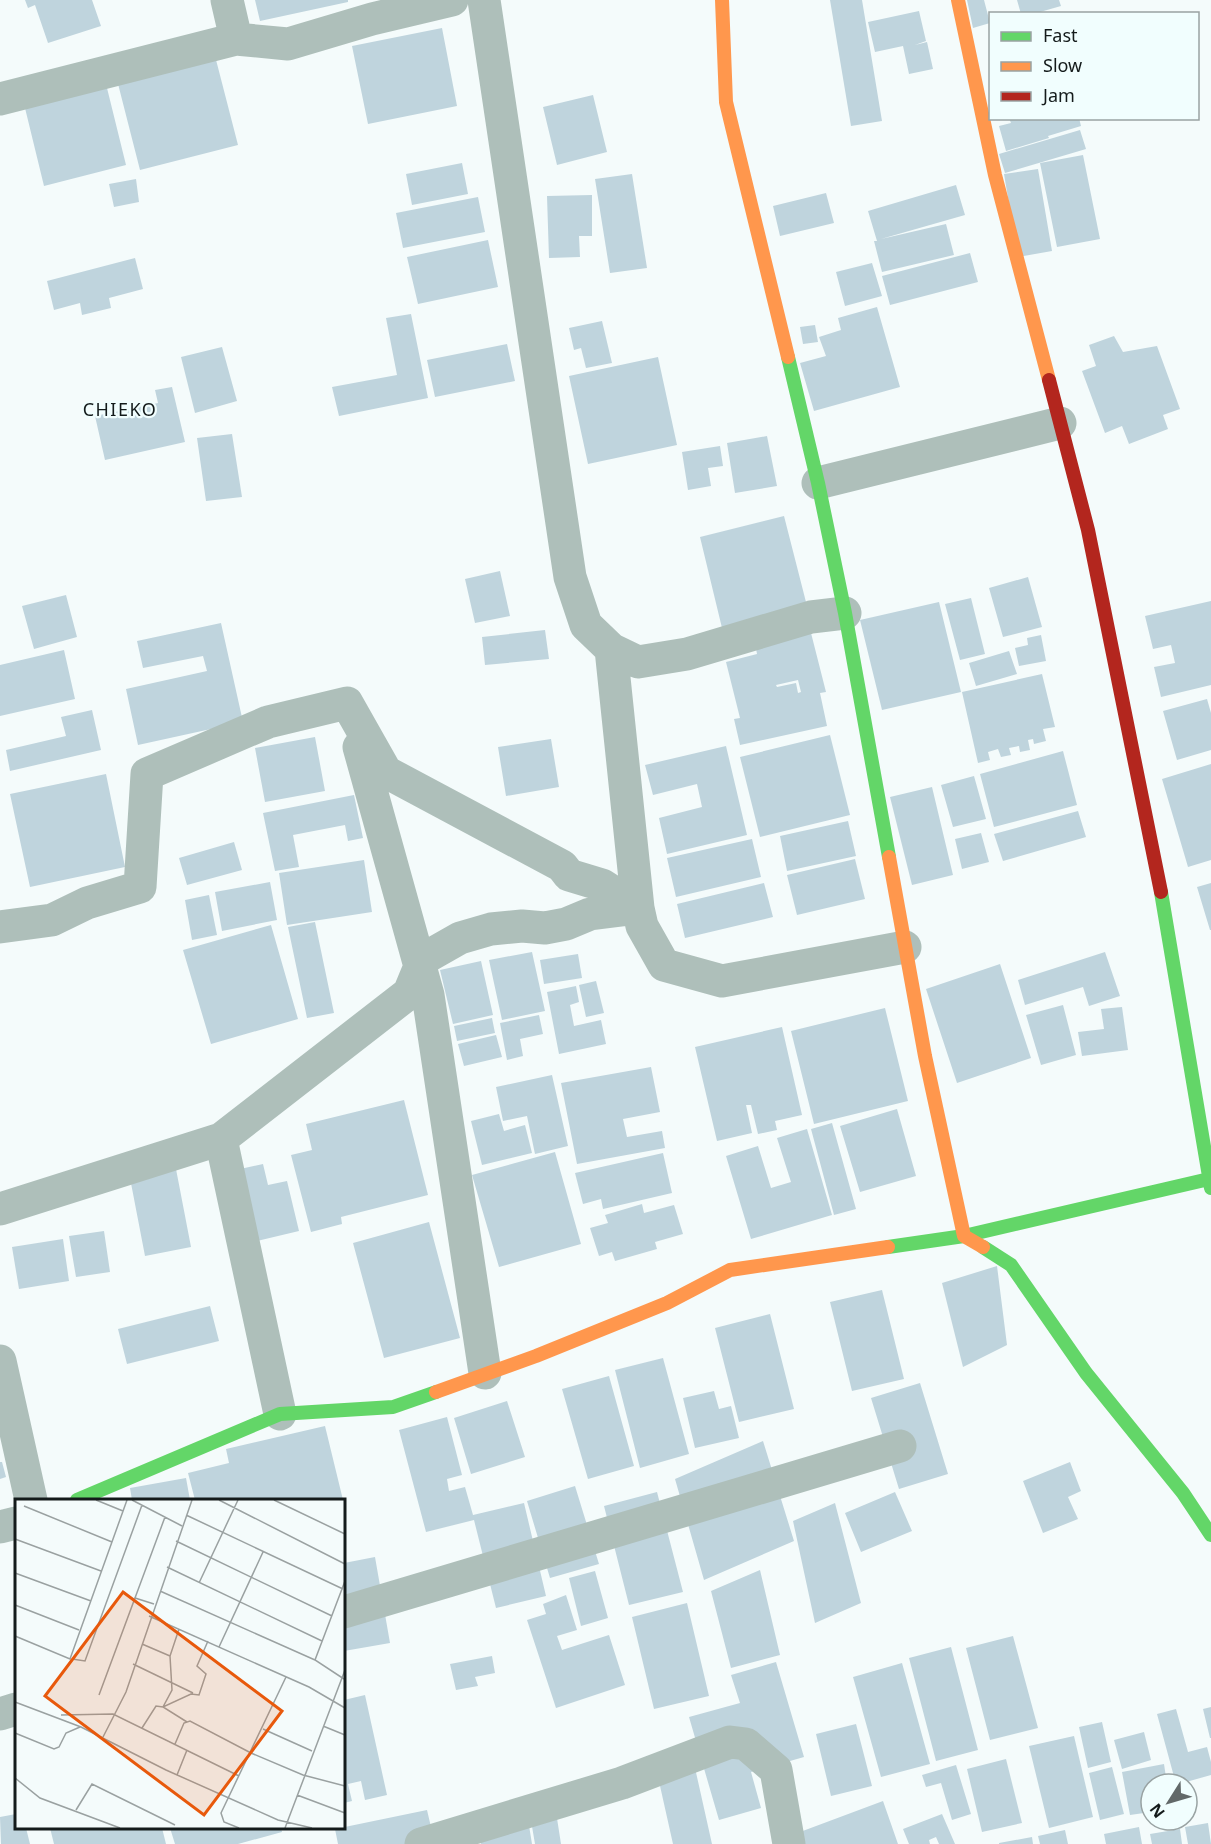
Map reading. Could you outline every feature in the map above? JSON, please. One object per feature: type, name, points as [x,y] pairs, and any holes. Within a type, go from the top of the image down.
[{"type":"street","points":[[227,0],[236,39]]},
{"type":"street","points":[[0,99],[236,39],[288,44],[372,19],[452,0]]},
{"type":"street","points":[[484,0],[570,577],[586,625],[611,649],[638,662],[687,654],[811,617],[845,613]]},
{"type":"street","points":[[722,0],[726,102],[818,483],[845,613],[925,1056],[964,1236],[1011,1265],[1086,1373],[1183,1493],[1211,1535]]},
{"type":"street","points":[[79,1499],[280,1414],[393,1407],[536,1356],[668,1303],[730,1270],[964,1236],[1210,1184],[1157,868],[1088,530],[995,175],[958,0]]},
{"type":"street","points":[[818,483],[1060,423]]},
{"type":"street","points":[[611,649],[638,908],[642,926],[664,965],[722,981],[905,947]]},
{"type":"street","points":[[347,704],[386,772],[562,866],[569,875],[602,885],[638,908]]},
{"type":"street","points":[[0,927],[52,920],[87,903],[140,887],[147,774],[268,722],[347,704]]},
{"type":"street","points":[[347,704],[428,995],[484,1373]]},
{"type":"street","points":[[0,1209],[221,1139],[409,993],[423,959],[460,938],[491,929],[522,926],[545,928],[566,924],[590,914],[638,908]]},
{"type":"street","points":[[221,1139],[280,1414]]},
{"type":"street","points":[[0,1361],[31,1499]]},
{"type":"street","points":[[345,1612],[900,1446]]},
{"type":"street","points":[[0,1527],[15,1523]]},
{"type":"street","points":[[0,1714],[15,1709]]},
{"type":"street","points":[[421,1844],[622,1783],[730,1742],[746,1744],[776,1770],[789,1844]]},
{"type":"building","points":[[25,0],[92,0],[101,26],[48,43],[35,5],[28,8]]},
{"type":"building","points":[[255,0],[348,0],[348,2],[260,21]]},
{"type":"building","points":[[830,0],[862,0],[882,121],[851,126]]},
{"type":"building","points":[[967,0],[984,0],[989,23],[973,28]]},
{"type":"building","points":[[1017,0],[1059,0],[1061,6],[1040,12],[1020,12]]},
{"type":"building","points":[[919,11],[926,41],[915,45],[927,42],[933,69],[909,74],[903,46],[875,52],[868,22]]},
{"type":"building","points":[[442,28],[457,106],[368,124],[352,46]]},
{"type":"building","points":[[214,52],[238,145],[140,170],[116,76]]},
{"type":"building","points":[[107,88],[126,165],[44,186],[25,108]]},
{"type":"building","points":[[593,95],[607,152],[557,165],[543,107]]},
{"type":"building","points":[[1010,120],[1080,120],[1081,126],[1006,151],[999,126],[1011,123]]},
{"type":"building","points":[[1080,130],[1086,149],[1005,173],[999,154]]},
{"type":"building","points":[[1083,155],[1100,239],[1057,247],[1040,163]]},
{"type":"building","points":[[462,163],[468,194],[412,205],[406,174]]},
{"type":"building","points":[[1038,169],[1052,251],[1018,257],[1004,174]]},
{"type":"building","points":[[632,174],[647,268],[610,273],[595,179]]},
{"type":"building","points":[[136,179],[139,202],[114,207],[109,184]]},
{"type":"building","points":[[956,185],[965,215],[881,239],[946,224],[954,255],[882,272],[874,241],[877,241],[868,211]]},
{"type":"building","points":[[826,193],[834,223],[780,236],[773,206]]},
{"type":"building","points":[[592,195],[592,236],[579,236],[580,257],[549,258],[547,196]]},
{"type":"building","points":[[478,197],[485,232],[403,248],[396,213]]},
{"type":"building","points":[[488,240],[498,287],[418,304],[407,257]]},
{"type":"building","points":[[970,253],[978,282],[890,305],[882,276]]},
{"type":"building","points":[[135,258],[143,289],[109,298],[111,308],[82,315],[80,303],[54,310],[47,281]]},
{"type":"building","points":[[872,263],[882,296],[845,306],[836,272]]},
{"type":"building","points":[[877,307],[900,387],[814,411],[800,363],[826,356],[819,337],[841,330],[838,318]]},
{"type":"building","points":[[411,314],[428,398],[339,416],[332,387],[397,375],[386,318]]},
{"type":"building","points":[[602,321],[612,363],[586,368],[581,348],[574,350],[569,328]]},
{"type":"building","points":[[815,325],[818,342],[803,344],[800,327]]},
{"type":"building","points":[[1114,336],[1123,352],[1157,346],[1180,409],[1163,415],[1168,429],[1129,444],[1122,426],[1105,433],[1082,371],[1096,366],[1089,345]]},
{"type":"building","points":[[507,344],[515,381],[435,397],[427,360]]},
{"type":"building","points":[[222,347],[237,401],[195,413],[181,357]]},
{"type":"building","points":[[658,357],[677,445],[588,464],[569,376]]},
{"type":"building","points":[[172,387],[185,442],[105,460],[95,416],[158,403],[155,390]]},
{"type":"building","points":[[232,434],[242,497],[206,501],[197,438]]},
{"type":"building","points":[[767,436],[777,486],[735,493],[727,443]]},
{"type":"building","points":[[720,446],[723,466],[708,468],[711,486],[688,490],[682,452]]},
{"type":"building","points":[[784,516],[807,606],[722,628],[700,537]]},
{"type":"building","points":[[500,571],[510,616],[475,623],[465,579]]},
{"type":"building","points":[[1028,577],[1042,627],[1003,637],[989,588]]},
{"type":"building","points":[[66,595],[77,637],[34,649],[22,606]]},
{"type":"building","points":[[971,598],[985,654],[960,660],[945,604]]},
{"type":"building","points":[[1211,601],[1211,685],[1161,697],[1154,667],[1175,663],[1171,645],[1153,649],[1145,616]]},
{"type":"building","points":[[939,602],[961,692],[882,710],[860,620]]},
{"type":"building","points":[[221,623],[243,722],[138,745],[126,689],[207,671],[203,656],[143,668],[137,641]]},
{"type":"building","points":[[810,629],[826,692],[820,693],[827,726],[740,745],[734,719],[740,718],[726,662],[757,654],[755,643]],"holes":[[[798,680],[801,692],[798,693],[796,683],[777,687],[776,685]]]},
{"type":"building","points":[[545,630],[549,659],[485,665],[482,637]]},
{"type":"building","points":[[1041,635],[1046,661],[1019,666],[1015,648],[1028,645],[1027,638]]},
{"type":"building","points":[[64,650],[75,699],[0,716],[0,665]]},
{"type":"building","points":[[1009,651],[1017,674],[976,686],[969,663]]},
{"type":"building","points":[[1042,674],[1055,727],[1043,729],[1046,741],[1034,744],[1033,739],[1028,740],[1030,750],[1020,752],[1019,746],[1009,748],[1011,755],[1001,757],[998,749],[988,752],[990,760],[978,763],[962,692]]},
{"type":"building","points":[[1207,699],[1211,713],[1211,750],[1177,760],[1163,711]]},
{"type":"building","points":[[92,710],[101,750],[10,771],[6,750],[66,736],[61,717]]},
{"type":"building","points":[[830,735],[850,815],[760,837],[740,757]]},
{"type":"building","points":[[315,737],[325,791],[265,802],[255,748]]},
{"type":"building","points":[[551,739],[559,787],[506,796],[498,747]]},
{"type":"building","points":[[726,746],[747,835],[667,854],[659,818],[702,807],[697,784],[653,795],[645,765]]},
{"type":"building","points":[[1063,751],[1077,805],[994,827],[980,774]]},
{"type":"building","points":[[1211,764],[1211,860],[1188,867],[1162,779]]},
{"type":"building","points":[[106,774],[125,867],[30,887],[10,794]]},
{"type":"building","points":[[974,776],[986,819],[953,827],[941,785]]},
{"type":"building","points":[[932,787],[953,875],[912,885],[890,797]]},
{"type":"building","points":[[354,795],[363,838],[348,841],[345,825],[293,835],[299,867],[275,871],[263,813]]},
{"type":"building","points":[[1078,811],[1086,837],[1003,861],[994,834]]},
{"type":"building","points":[[848,821],[856,856],[787,871],[780,836]]},
{"type":"building","points":[[981,833],[989,862],[962,869],[955,839]]},
{"type":"building","points":[[752,839],[761,877],[676,897],[667,858]]},
{"type":"building","points":[[234,842],[242,870],[187,885],[179,858]]},
{"type":"building","points":[[855,859],[865,899],[797,915],[787,875]]},
{"type":"building","points":[[364,860],[372,912],[287,925],[279,873]]},
{"type":"building","points":[[270,882],[277,920],[222,931],[215,892]]},
{"type":"building","points":[[764,883],[773,917],[685,938],[677,904]]},
{"type":"building","points":[[1211,883],[1211,930],[1210,930],[1197,887]]},
{"type":"building","points":[[209,895],[217,935],[192,940],[185,900]]},
{"type":"building","points":[[315,922],[334,1013],[307,1018],[288,927]]},
{"type":"building","points":[[271,925],[298,1019],[211,1044],[183,950]]},
{"type":"building","points":[[532,952],[545,1011],[502,1020],[489,960]]},
{"type":"building","points":[[1105,952],[1120,996],[1089,1006],[1083,987],[1025,1005],[1018,980]]},
{"type":"building","points":[[578,954],[582,978],[544,984],[540,960]]},
{"type":"building","points":[[481,961],[493,1015],[453,1024],[440,970]]},
{"type":"building","points":[[1000,964],[1031,1058],[957,1083],[926,989]]},
{"type":"building","points":[[596,981],[604,1013],[586,1017],[579,985]]},
{"type":"building","points":[[576,986],[579,1002],[570,1005],[574,1026],[601,1020],[606,1044],[559,1054],[547,992]]},
{"type":"building","points":[[1063,1005],[1076,1055],[1041,1065],[1026,1015]]},
{"type":"building","points":[[1122,1007],[1128,1050],[1082,1056],[1078,1032],[1104,1029],[1101,1009]]},
{"type":"building","points":[[885,1008],[908,1101],[814,1124],[791,1031]]},
{"type":"building","points":[[539,1015],[543,1034],[520,1039],[523,1056],[507,1060],[500,1023]]},
{"type":"building","points":[[492,1018],[495,1033],[457,1041],[454,1026]]},
{"type":"building","points":[[782,1027],[802,1115],[775,1121],[777,1130],[758,1134],[751,1105],[746,1105],[752,1133],[717,1141],[695,1047]]},
{"type":"building","points":[[496,1035],[502,1057],[464,1066],[458,1044]]},
{"type":"building","points":[[651,1067],[660,1112],[623,1119],[627,1137],[662,1131],[665,1148],[577,1164],[561,1083]]},
{"type":"building","points":[[552,1075],[568,1146],[535,1154],[527,1116],[503,1121],[496,1087]]},
{"type":"building","points":[[404,1100],[428,1195],[341,1217],[342,1224],[311,1232],[291,1155],[312,1150],[306,1124]]},
{"type":"building","points":[[897,1109],[916,1176],[860,1192],[840,1126]]},
{"type":"building","points":[[499,1114],[504,1131],[525,1125],[532,1153],[482,1165],[471,1121]]},
{"type":"building","points":[[832,1123],[856,1209],[834,1215],[811,1129]]},
{"type":"building","points":[[807,1129],[832,1215],[751,1239],[726,1156],[758,1146],[771,1188],[791,1182],[777,1138]]},
{"type":"building","points":[[555,1152],[581,1244],[499,1267],[472,1175]]},
{"type":"building","points":[[663,1153],[672,1193],[603,1209],[601,1199],[583,1204],[575,1173]]},
{"type":"building","points":[[263,1164],[268,1185],[287,1181],[299,1231],[257,1241],[240,1169]]},
{"type":"building","points":[[176,1169],[191,1247],[145,1256],[130,1178]]},
{"type":"building","points":[[642,1204],[644,1213],[674,1205],[683,1234],[655,1242],[657,1249],[615,1261],[612,1252],[599,1256],[590,1228],[608,1223],[605,1215]]},
{"type":"building","points":[[429,1222],[460,1338],[384,1358],[353,1243]]},
{"type":"building","points":[[104,1231],[110,1272],[76,1277],[69,1236]]},
{"type":"building","points":[[63,1239],[69,1281],[19,1289],[12,1247]]},
{"type":"building","points":[[997,1266],[1007,1345],[963,1367],[942,1283]]},
{"type":"building","points":[[882,1290],[904,1379],[852,1391],[830,1302]]},
{"type":"building","points":[[210,1306],[219,1341],[127,1364],[118,1329]]},
{"type":"building","points":[[770,1314],[794,1409],[739,1422],[715,1328]]},
{"type":"building","points":[[663,1358],[689,1454],[640,1468],[615,1370]]},
{"type":"building","points":[[609,1376],[634,1466],[588,1479],[562,1389]]},
{"type":"building","points":[[920,1383],[948,1474],[899,1489],[871,1398]]},
{"type":"building","points":[[714,1391],[719,1409],[731,1406],[739,1438],[695,1448],[683,1398]]},
{"type":"building","points":[[507,1401],[525,1457],[471,1474],[454,1418]]},
{"type":"building","points":[[447,1417],[462,1475],[447,1479],[449,1491],[465,1487],[473,1515],[524,1503],[546,1596],[496,1608],[474,1520],[426,1532],[399,1430]]},
{"type":"building","points":[[325,1426],[343,1499],[195,1499],[188,1473],[229,1463],[226,1449]]},
{"type":"building","points":[[763,1441],[794,1541],[704,1580],[675,1479]]},
{"type":"building","points":[[0,1462],[2,1462],[6,1477],[0,1479]]},
{"type":"building","points":[[1070,1462],[1081,1491],[1068,1497],[1078,1519],[1043,1533],[1023,1481]]},
{"type":"building","points":[[186,1478],[190,1499],[132,1499],[130,1488]]},
{"type":"building","points":[[575,1486],[599,1564],[550,1578],[527,1501]]},
{"type":"building","points":[[657,1492],[683,1592],[629,1605],[604,1506]]},
{"type":"building","points":[[895,1492],[912,1531],[861,1552],[845,1513]]},
{"type":"building","points":[[835,1503],[861,1603],[815,1623],[793,1521]]},
{"type":"building","points":[[375,1557],[390,1643],[345,1651],[345,1563]]},
{"type":"building","points":[[760,1570],[780,1655],[731,1668],[711,1591]]},
{"type":"building","points":[[595,1571],[608,1618],[581,1626],[569,1578]]},
{"type":"building","points":[[566,1595],[577,1630],[557,1636],[562,1650],[609,1635],[625,1685],[556,1708],[527,1620],[546,1614],[543,1604]]},
{"type":"building","points":[[687,1603],[709,1696],[654,1709],[632,1617]]},
{"type":"building","points":[[1013,1636],[1038,1728],[990,1740],[966,1648]]},
{"type":"building","points":[[951,1647],[978,1750],[936,1761],[909,1658]]},
{"type":"building","points":[[492,1656],[495,1673],[475,1677],[478,1686],[456,1690],[450,1664]]},
{"type":"building","points":[[776,1662],[804,1757],[751,1772],[761,1808],[719,1820],[689,1717],[740,1703],[731,1675]]},
{"type":"building","points":[[902,1663],[930,1764],[881,1777],[853,1677]]},
{"type":"building","points":[[365,1695],[387,1795],[365,1800],[361,1781],[348,1784],[352,1801],[345,1803],[345,1700]]},
{"type":"building","points":[[1211,1707],[1211,1738],[1210,1738],[1203,1709]]},
{"type":"building","points":[[1176,1709],[1188,1752],[1207,1747],[1211,1762],[1211,1775],[1199,1778],[1199,1772],[1173,1772],[1157,1714]]},
{"type":"building","points":[[1102,1722],[1111,1762],[1088,1768],[1079,1727]]},
{"type":"building","points":[[856,1724],[872,1786],[831,1796],[816,1734]]},
{"type":"building","points":[[1144,1732],[1151,1760],[1122,1769],[1114,1740]]},
{"type":"building","points":[[1074,1736],[1093,1817],[1049,1828],[1029,1746]]},
{"type":"building","points":[[691,1750],[712,1844],[673,1844],[654,1759]]},
{"type":"building","points":[[1006,1759],[1022,1823],[982,1832],[967,1769]]},
{"type":"building","points":[[1164,1764],[1165,1772],[1139,1772],[1139,1814],[1130,1815],[1122,1772]]},
{"type":"building","points":[[956,1765],[971,1814],[952,1820],[941,1783],[926,1787],[922,1775]]},
{"type":"building","points":[[1112,1767],[1124,1814],[1100,1820],[1089,1773]]},
{"type":"building","points":[[554,1799],[561,1844],[535,1844],[528,1803]]},
{"type":"building","points":[[883,1801],[898,1844],[795,1844],[792,1835]]},
{"type":"building","points":[[526,1807],[532,1844],[481,1844],[476,1815]]},
{"type":"building","points":[[427,1810],[435,1844],[338,1844],[335,1829],[345,1829],[345,1827]]},
{"type":"building","points":[[15,1814],[15,1829],[26,1829],[30,1844],[1,1844],[0,1817]]},
{"type":"building","points":[[942,1814],[955,1844],[939,1844],[936,1837],[929,1840],[930,1844],[909,1844],[903,1829]]},
{"type":"building","points":[[1208,1823],[1211,1844],[1188,1844],[1186,1832],[1199,1832],[1199,1825]]},
{"type":"building","points":[[1139,1827],[1142,1844],[1106,1844],[1104,1834]]},
{"type":"building","points":[[50,1829],[162,1829],[166,1844],[54,1844]]},
{"type":"building","points":[[170,1829],[281,1829],[282,1832],[238,1844],[175,1844]]},
{"type":"building","points":[[1065,1830],[1068,1844],[1040,1844],[1038,1836]]},
{"type":"building","points":[[1180,1832],[1182,1844],[1152,1844],[1150,1834]]},
{"type":"building","points":[[1032,1837],[1033,1844],[999,1844],[999,1843]]},
{"type":"traffic: fast","points":[[788,357],[818,483],[845,613],[889,857]]},
{"type":"traffic: fast","points":[[1161,892],[1211,1188]]},
{"type":"traffic: fast","points":[[888,1247],[964,1236],[1209,1179]]},
{"type":"traffic: fast","points":[[983,1247],[1011,1265],[1086,1373],[1183,1493],[1211,1535]]},
{"type":"traffic: fast","points":[[79,1499],[280,1414],[393,1407],[436,1392]]},
{"type":"traffic: slow","points":[[722,0],[726,102],[788,357]]},
{"type":"traffic: slow","points":[[958,0],[995,175],[1049,380]]},
{"type":"traffic: slow","points":[[889,857],[925,1056],[964,1236],[983,1247]]},
{"type":"traffic: slow","points":[[436,1392],[536,1356],[667,1303],[730,1270],[888,1247]]},
{"type":"traffic: jam","points":[[1049,380],[1088,530],[1161,892]]},
{"type":"district","name":"CHIEKO","points":[[120,410]]}]
